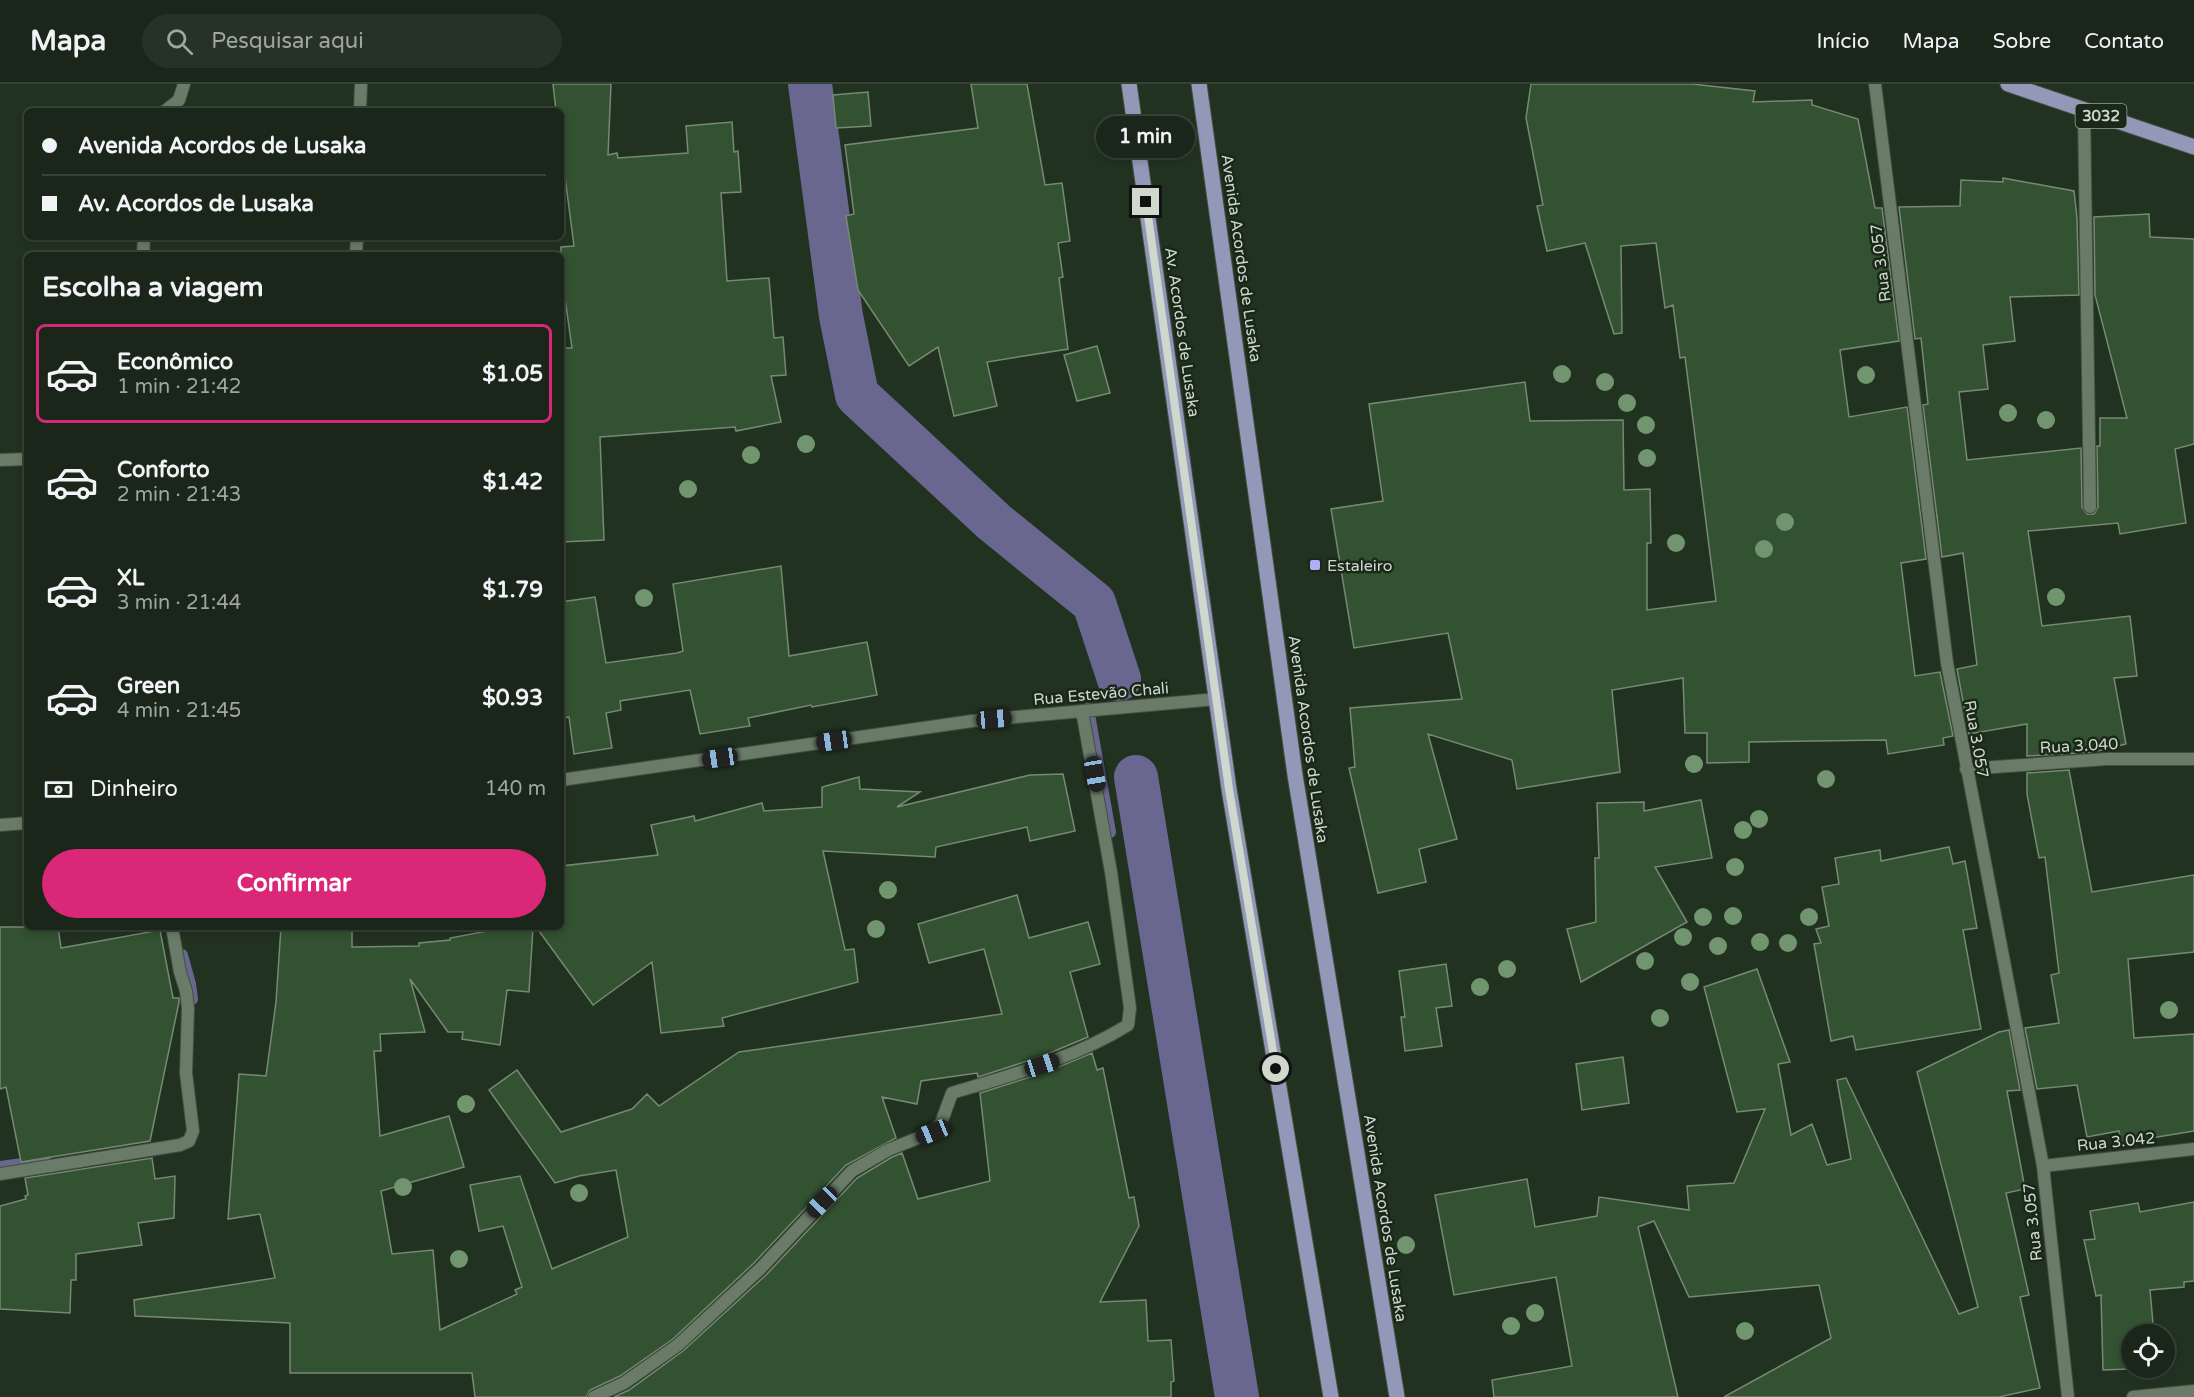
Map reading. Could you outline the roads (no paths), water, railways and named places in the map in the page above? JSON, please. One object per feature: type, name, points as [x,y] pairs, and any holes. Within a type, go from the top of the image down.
[{"type":"main road","name":"Av. Acordos de Lusaka","points":[[1129,84],[1217,699]]},
{"type":"main road","name":"Avenida Acordos de Lusaka","points":[[1199,84],[1295,775],[1397,1397]]},
{"type":"main road","name":"3032","points":[[2008,84],[2194,147]]},
{"type":"main road","points":[[1217,699],[1229,789],[1330,1397]]},
{"type":"street","points":[[169,108],[180,100],[184,84]]},
{"type":"street","points":[[360,108],[361,84]]},
{"type":"street","name":"Rua 3.057","points":[[1875,84],[1947,663],[2043,1166],[2068,1397]]},
{"type":"street","points":[[2084,110],[2090,507]]},
{"type":"street","points":[[0,460],[24,459]]},
{"type":"street","name":"Rua Estevão Chali","points":[[564,780],[972,721],[1217,699]]},
{"type":"street","points":[[594,1397],[624,1383],[678,1345],[760,1269],[852,1172],[888,1150],[933,1132],[941,1123],[952,1093],[1061,1058],[1108,1037],[1128,1025],[1130,1008],[1111,872],[1083,711]]},
{"type":"street","name":"Rua 3.040","points":[[1966,769],[2107,759],[2194,759]]},
{"type":"street","points":[[0,825],[24,823]]},
{"type":"street","points":[[0,1174],[180,1145],[189,1141],[193,1131],[186,1072],[188,1008],[173,930]]},
{"type":"street","name":"Rua 3.042","points":[[2043,1166],[2194,1149]]},
{"type":"street","points":[[2133,1397],[2194,1391]]},
{"type":"waterway","points":[[810,84],[841,316],[857,395],[994,522],[1094,603],[1119,679]]},
{"type":"waterway","points":[[1088,709],[1110,832]]},
{"type":"waterway","points":[[1136,777],[1237,1397]]},
{"type":"waterway","points":[[182,955],[192,999]]},
{"type":"waterway","points":[[0,1167],[45,1161]]},
{"type":"place","name":"Estaleiro","points":[[1315,565]]}]
